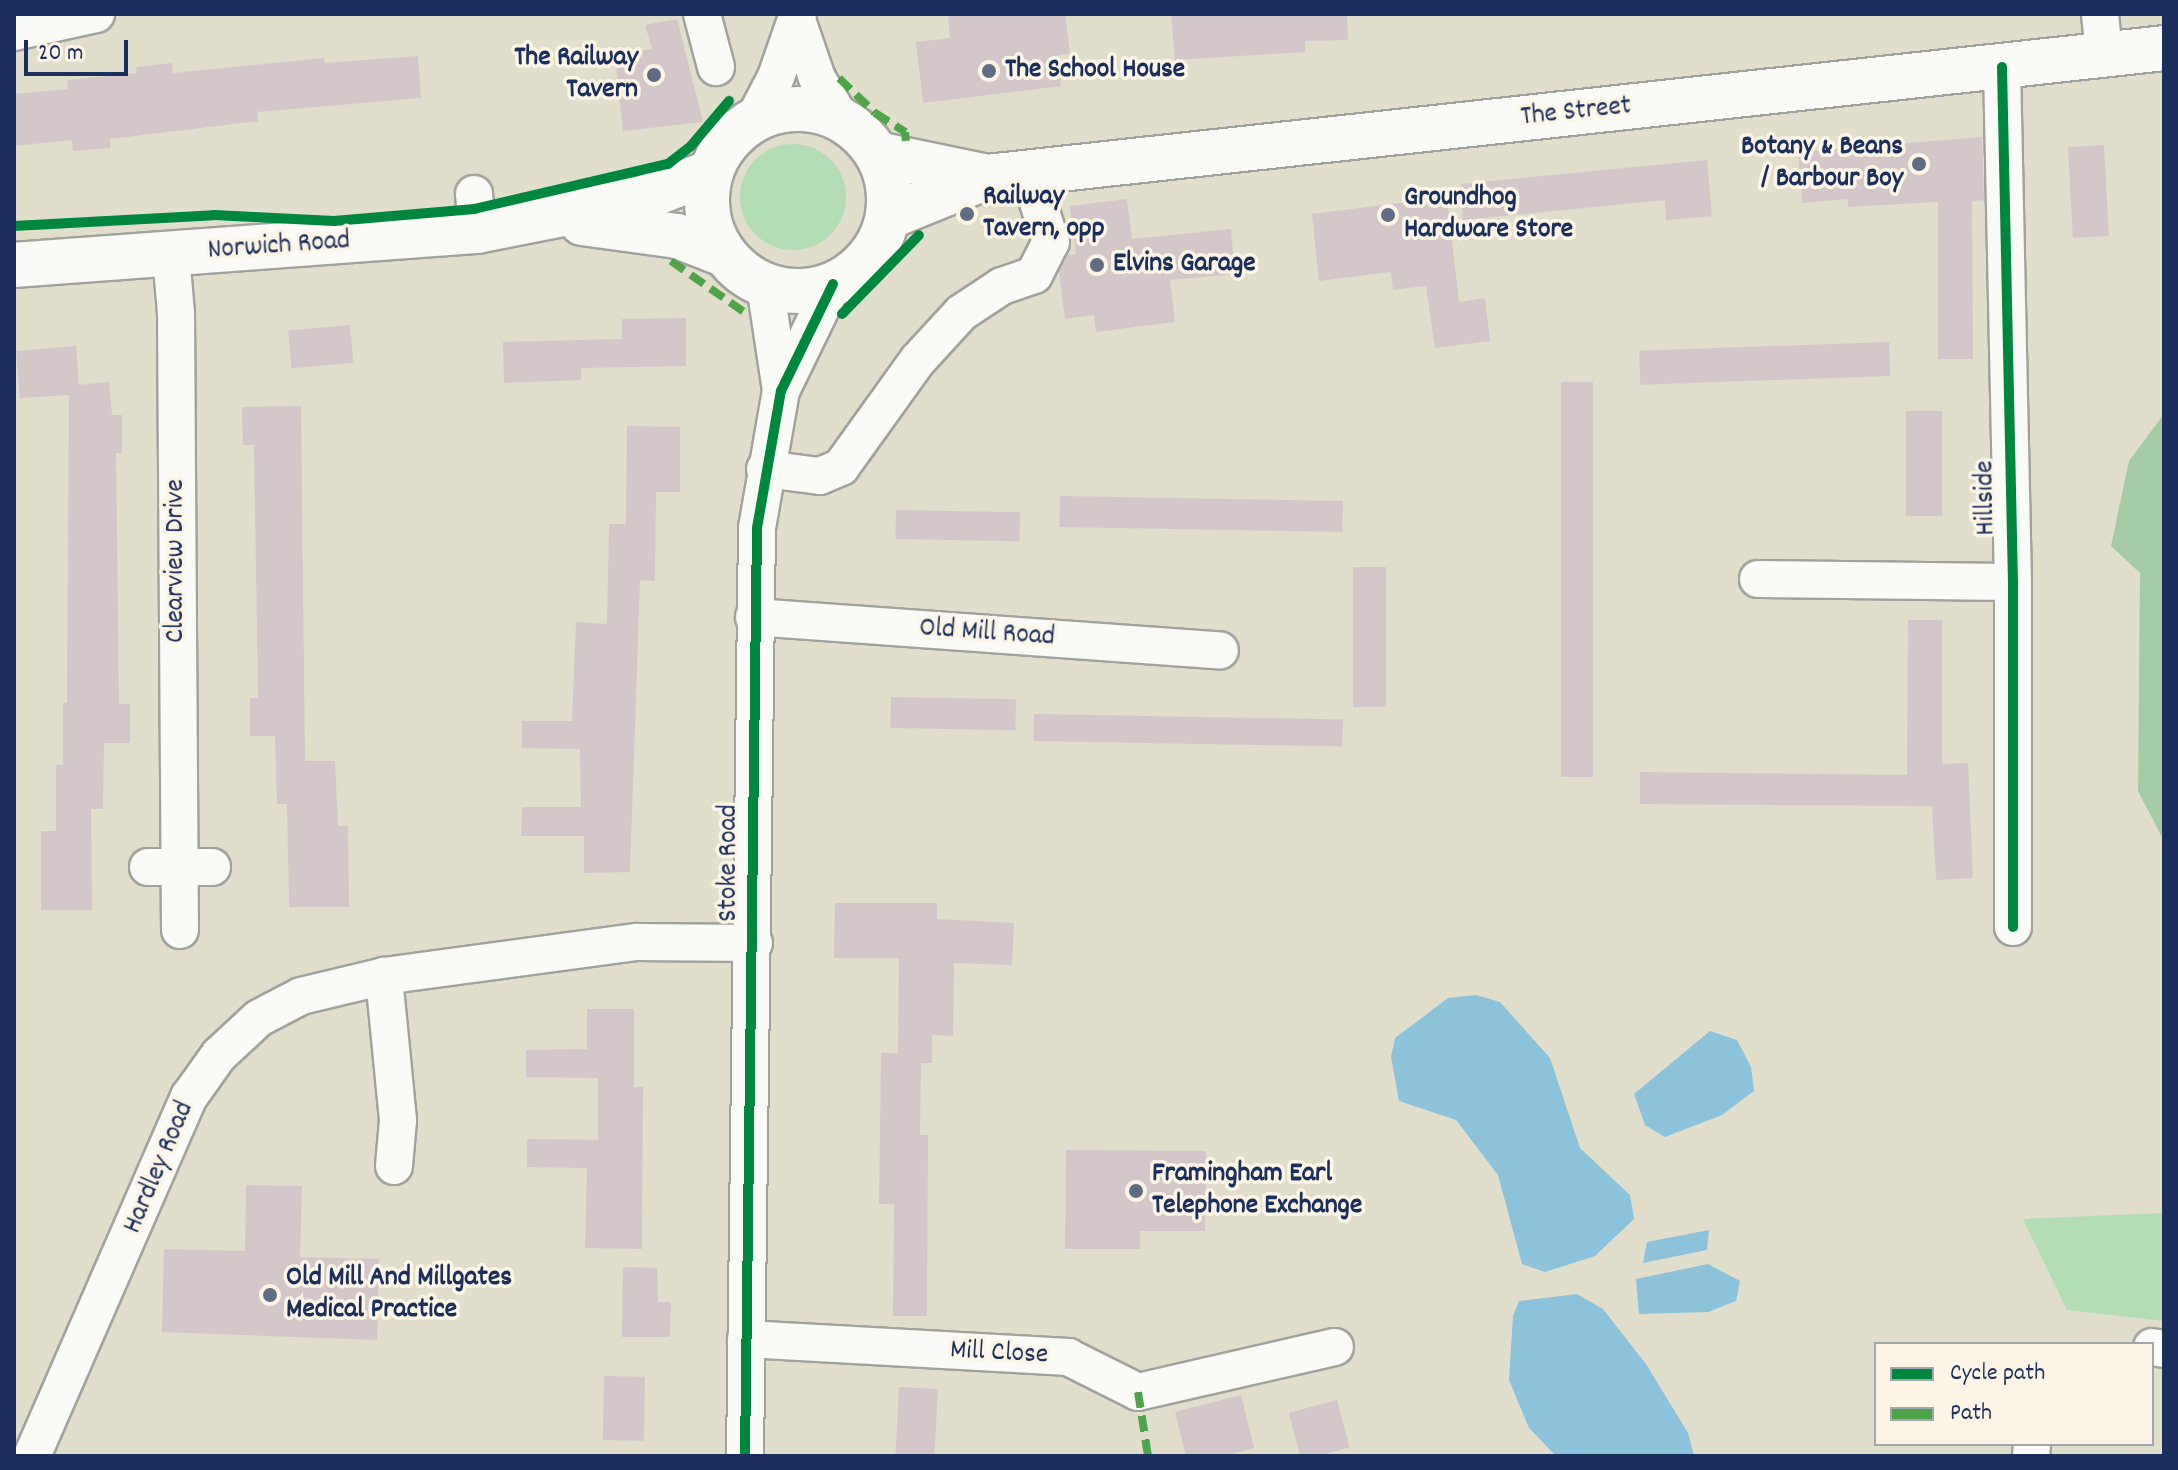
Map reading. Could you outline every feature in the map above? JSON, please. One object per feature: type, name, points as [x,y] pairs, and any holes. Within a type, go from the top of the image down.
[{"type":"main road","name":"The Street","points":[[888,217],[1008,174],[2002,67],[2102,34],[2164,48]]},
{"type":"main road","points":[[784,109],[841,119],[877,154],[887,181],[888,217],[870,255],[833,284],[798,291],[765,285],[724,254],[710,222],[711,172],[727,142],[754,119],[784,109]]},
{"type":"main road","name":"The Street","points":[[877,154],[1008,174]]},
{"type":"main road","name":"Norwich Road","points":[[544,218],[643,198],[711,172]]},
{"type":"main road","name":"Norwich Road","points":[[14,265],[171,255],[476,213],[544,218],[677,236],[724,254]]},
{"type":"street","points":[[14,32],[96,14]]},
{"type":"street","points":[[702,14],[716,67]]},
{"type":"street","points":[[798,17],[817,78],[841,119]]},
{"type":"street","points":[[754,119],[798,17]]},
{"type":"street","name":"Hillside","points":[[2002,67],[2013,582],[2013,927]]},
{"type":"street","points":[[765,469],[820,476],[841,467],[918,360],[961,313],[1002,286],[1034,275],[1051,242],[1008,174]]},
{"type":"street","name":"Clearview Drive","points":[[171,255],[176,313],[180,930]]},
{"type":"street","name":"Stoke Road","points":[[745,1456],[754,943],[754,617],[765,469],[781,391],[833,284]]},
{"type":"street","name":"Stoke Road","points":[[765,285],[781,391]]},
{"type":"street","points":[[1758,579],[2013,582]]},
{"type":"street","name":"Old Mill Road","points":[[754,617],[1220,650]]},
{"type":"street","name":"Hardley Road","points":[[32,1456],[189,1097],[219,1055],[259,1018],[301,996],[384,976],[637,942],[754,943]]},
{"type":"street","points":[[384,976],[398,1120],[394,1166]]},
{"type":"street","name":"Mill Close","points":[[746,1339],[1068,1357],[1138,1392],[1335,1347]]},
{"type":"green space","points":[[793,144],[813,148],[831,159],[842,177],[846,197],[842,217],[831,235],[813,246],[793,250],[773,246],[755,235],[744,217],[740,197],[744,177],[755,159],[773,148]]},
{"type":"green space","points":[[2164,414],[2164,841],[2138,791],[2140,573],[2111,546],[2129,461]]},
{"type":"green space","points":[[2164,1213],[2164,1321],[2067,1310],[2023,1219]]},
{"type":"water","points":[[1476,995],[1500,1002],[1550,1058],[1580,1148],[1630,1195],[1634,1219],[1595,1256],[1545,1272],[1522,1264],[1498,1175],[1456,1120],[1399,1101],[1391,1057],[1395,1038],[1448,998]]},
{"type":"water","points":[[1710,1031],[1737,1040],[1751,1067],[1754,1091],[1722,1115],[1665,1137],[1645,1125],[1634,1094]]},
{"type":"water","points":[[1709,1230],[1707,1250],[1643,1263],[1647,1242]]},
{"type":"water","points":[[1708,1264],[1740,1281],[1736,1301],[1708,1312],[1639,1314],[1636,1279]]},
{"type":"water","points":[[1577,1294],[1603,1309],[1646,1364],[1688,1433],[1694,1456],[1556,1456],[1529,1428],[1509,1380],[1513,1316],[1519,1301]]},
{"type":"building","name":"The School House","points":[[948,14],[1065,14],[1070,54],[1058,55],[1061,86],[923,103],[916,42],[950,38]]},
{"type":"building","points":[[1171,14],[1347,14],[1348,40],[1305,41],[1305,52],[1175,60]]},
{"type":"building","name":"The Railway Tavern","points":[[677,19],[703,122],[623,131],[615,54],[652,49],[645,25]]},
{"type":"building","points":[[418,56],[421,98],[257,112],[258,121],[110,139],[110,148],[73,151],[72,140],[14,146],[14,94],[68,89],[67,80],[137,73],[136,67],[172,63],[173,73],[324,58],[325,63]]},
{"type":"building","points":[[1982,137],[1984,200],[1972,201],[1973,359],[1938,359],[1938,202],[1848,207],[1848,199],[1802,203],[1798,152]]},
{"type":"building","points":[[2104,145],[2109,236],[2073,238],[2068,147]]},
{"type":"building","points":[[1707,160],[1712,216],[1666,220],[1665,200],[1463,220],[1461,184]]},
{"type":"building","points":[[1447,197],[1459,302],[1485,298],[1490,341],[1435,348],[1426,286],[1393,290],[1391,272],[1319,281],[1312,214]]},
{"type":"building","name":"Elvins Garage","points":[[1127,199],[1132,239],[1231,229],[1235,274],[1170,280],[1175,322],[1096,332],[1094,315],[1065,319],[1059,272],[1068,255],[1076,254],[1070,206]]},
{"type":"building","points":[[686,318],[686,366],[581,368],[581,380],[504,383],[503,342],[622,339],[622,319]]},
{"type":"building","points":[[350,325],[353,363],[292,368],[288,330]]},
{"type":"building","points":[[1889,342],[1890,376],[1640,385],[1639,351]]},
{"type":"building","points":[[76,346],[79,385],[109,382],[112,415],[122,415],[122,453],[116,453],[119,704],[130,704],[130,743],[104,743],[103,809],[91,809],[92,910],[41,910],[41,831],[56,831],[56,765],[63,765],[63,703],[67,703],[69,395],[20,398],[16,351]]},
{"type":"building","points":[[1561,382],[1593,382],[1593,777],[1561,777]]},
{"type":"building","points":[[301,406],[305,761],[335,761],[338,826],[348,826],[349,907],[289,907],[287,804],[277,804],[275,736],[250,736],[250,698],[258,698],[254,445],[243,445],[242,407]]},
{"type":"building","points":[[1906,411],[1942,411],[1942,516],[1906,516]]},
{"type":"building","points":[[627,426],[680,427],[680,492],[656,492],[655,581],[640,580],[630,872],[584,873],[584,836],[521,836],[522,807],[581,807],[580,749],[522,748],[522,721],[572,721],[576,622],[607,624],[609,524],[626,524]]},
{"type":"building","points":[[1060,496],[1343,501],[1342,532],[1059,527]]},
{"type":"building","points":[[896,510],[1020,512],[1019,541],[895,539]]},
{"type":"building","points":[[1353,567],[1386,567],[1386,707],[1353,707]]},
{"type":"building","points":[[1908,620],[1942,620],[1942,764],[1968,763],[1973,878],[1936,880],[1932,806],[1640,804],[1640,772],[1907,775]]},
{"type":"building","points":[[891,697],[1016,699],[1015,730],[890,728]]},
{"type":"building","points":[[1034,714],[1343,719],[1342,746],[1034,741]]},
{"type":"building","points":[[835,903],[937,903],[937,919],[1014,923],[1012,965],[954,963],[953,1036],[932,1035],[932,1063],[921,1063],[920,1135],[928,1135],[927,1316],[893,1316],[894,1204],[879,1204],[881,1053],[898,1053],[899,958],[834,958]]},
{"type":"building","points":[[587,1009],[634,1009],[634,1087],[643,1087],[642,1249],[585,1248],[587,1168],[527,1167],[527,1139],[598,1140],[598,1078],[526,1077],[526,1050],[587,1049]]},
{"type":"building","name":"Framingham Earl Telephone Exchange","points":[[1066,1150],[1206,1151],[1205,1231],[1140,1231],[1140,1249],[1065,1249]]},
{"type":"building","name":"Old Mill And Millgates Medical Practice","points":[[246,1185],[302,1186],[300,1257],[379,1259],[377,1340],[162,1332],[164,1249],[245,1251]]},
{"type":"building","points":[[623,1267],[657,1268],[658,1302],[671,1302],[670,1337],[622,1337]]},
{"type":"building","points":[[604,1376],[645,1377],[644,1441],[603,1440]]},
{"type":"building","points":[[899,1387],[938,1389],[934,1456],[895,1455]]},
{"type":"building","points":[[1241,1395],[1254,1448],[1224,1456],[1186,1456],[1175,1412]]},
{"type":"building","points":[[1337,1400],[1350,1447],[1317,1456],[1300,1456],[1289,1413]]},
{"type":"marked path","points":[[839,78],[875,113],[905,132],[906,141]]},
{"type":"marked path","points":[[671,261],[744,312]]},
{"type":"marked path","points":[[1138,1392],[1148,1456]]},
{"type":"cycle path","points":[[2002,67],[2013,582],[2013,927]]},
{"type":"cycle path","points":[[14,226],[214,215],[334,221],[474,209],[668,164],[691,146],[729,101]]},
{"type":"cycle path","points":[[842,314],[919,235]]},
{"type":"cycle path","points":[[745,1456],[757,528],[781,391],[833,284]]},
{"type":"place","name":"The School House","points":[[989,71]]},
{"type":"place","name":"The Railway Tavern","points":[[654,75]]},
{"type":"place","name":"Botany & Beans / Barbour Boy","points":[[1919,164]]},
{"type":"place","name":"Railway Tavern, opp","points":[[967,214]]},
{"type":"place","name":"Groundhog Hardware Store","points":[[1388,215]]},
{"type":"place","name":"Elvins Garage","points":[[1097,265]]},
{"type":"place","name":"Framingham Earl Telephone Exchange","points":[[1136,1191]]},
{"type":"place","name":"Old Mill And Millgates Medical Practice","points":[[270,1295]]}]
